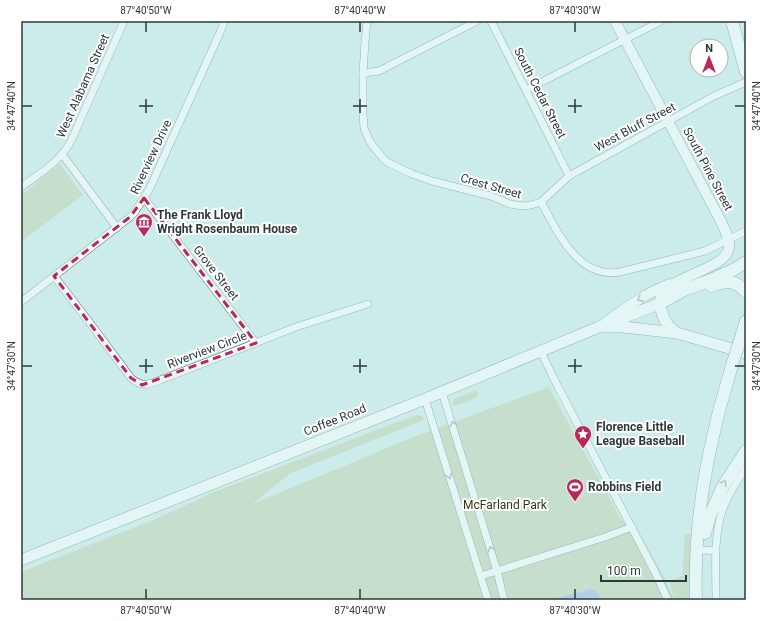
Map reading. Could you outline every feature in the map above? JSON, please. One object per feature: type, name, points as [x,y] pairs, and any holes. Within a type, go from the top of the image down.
[{"type":"highway","points":[[732,21],[746,72]]},
{"type":"highway","points":[[739,21],[746,44]]},
{"type":"highway","points":[[659,304],[684,290],[711,280],[746,262]]},
{"type":"highway","points":[[659,304],[717,284],[729,282],[742,287],[746,292]]},
{"type":"highway","points":[[696,600],[697,549],[704,482],[716,423],[744,338],[746,321]]},
{"type":"highway","points":[[702,600],[702,589],[710,550],[705,532],[708,500],[735,366]]},
{"type":"highway","points":[[705,532],[711,513],[723,486],[746,451]]},
{"type":"main road","name":"South Pine Street","points":[[615,21],[715,210],[728,239]]},
{"type":"main road","points":[[599,327],[656,289],[705,269],[725,256],[729,248],[728,239]]},
{"type":"main road","points":[[675,282],[660,296],[659,304],[666,323],[677,333]]},
{"type":"main road","name":"Coffee Road","points":[[21,560],[659,304]]},
{"type":"main road","points":[[599,327],[623,327],[677,333],[746,353]]},
{"type":"street","name":"West Alabama Street","points":[[21,187],[56,160],[67,149],[124,21]]},
{"type":"street","name":"Riverview Drive","points":[[21,302],[117,228],[134,213],[149,190],[224,21]]},
{"type":"street","name":"Crest Street","points":[[367,21],[363,73],[364,128],[373,146],[382,157],[387,162],[412,174],[432,181],[491,196],[510,204],[523,206],[541,202]]},
{"type":"street","points":[[363,73],[379,71],[477,21]]},
{"type":"street","name":"South Cedar Street","points":[[491,21],[570,176]]},
{"type":"street","points":[[526,90],[661,21]]},
{"type":"street","name":"West Bluff Street","points":[[541,202],[570,176],[714,96],[746,82]]},
{"type":"street","points":[[62,154],[117,228]]},
{"type":"street","name":"Grove Street","points":[[144,198],[256,342]]},
{"type":"street","points":[[541,202],[559,234],[575,256],[592,269],[606,273],[620,272],[705,251],[746,231]]},
{"type":"street","name":"Riverview Circle","points":[[54,276],[131,378],[136,383],[142,385],[150,384],[296,327],[368,304]]},
{"type":"street","points":[[541,352],[632,527],[668,600]]},
{"type":"street","points":[[442,392],[497,571],[504,600]]},
{"type":"street","points":[[425,399],[488,600]]},
{"type":"street","points":[[716,600],[710,550],[724,508],[746,468]]},
{"type":"street","points":[[481,576],[632,527]]},
{"type":"highlighted area","points":[[144,198],[256,343],[142,385],[131,378],[54,276],[130,217]]},
{"type":"green space","points":[[60,164],[83,195],[21,242],[21,195]]},
{"type":"green space","name":"McFarland Park","points":[[549,387],[622,521],[631,518],[664,577],[674,599],[669,581],[682,576],[685,534],[692,534],[689,600],[600,600],[598,592],[590,589],[550,600],[21,600],[21,572],[158,518],[214,492],[416,415],[422,416],[424,419],[291,473],[252,504],[416,436]]},
{"type":"green space","points":[[476,390],[479,393],[478,396],[462,404],[452,405],[453,400],[456,398]]},
{"type":"water","points":[[590,589],[598,592],[600,600],[550,600]]},
{"type":"place","name":"The Frank Lloyd Wright Rosenbaum House","points":[[144,237]]},
{"type":"place","name":"Florence Little League Baseball","points":[[583,449]]},
{"type":"place","name":"Robbins Field","points":[[575,502]]}]
